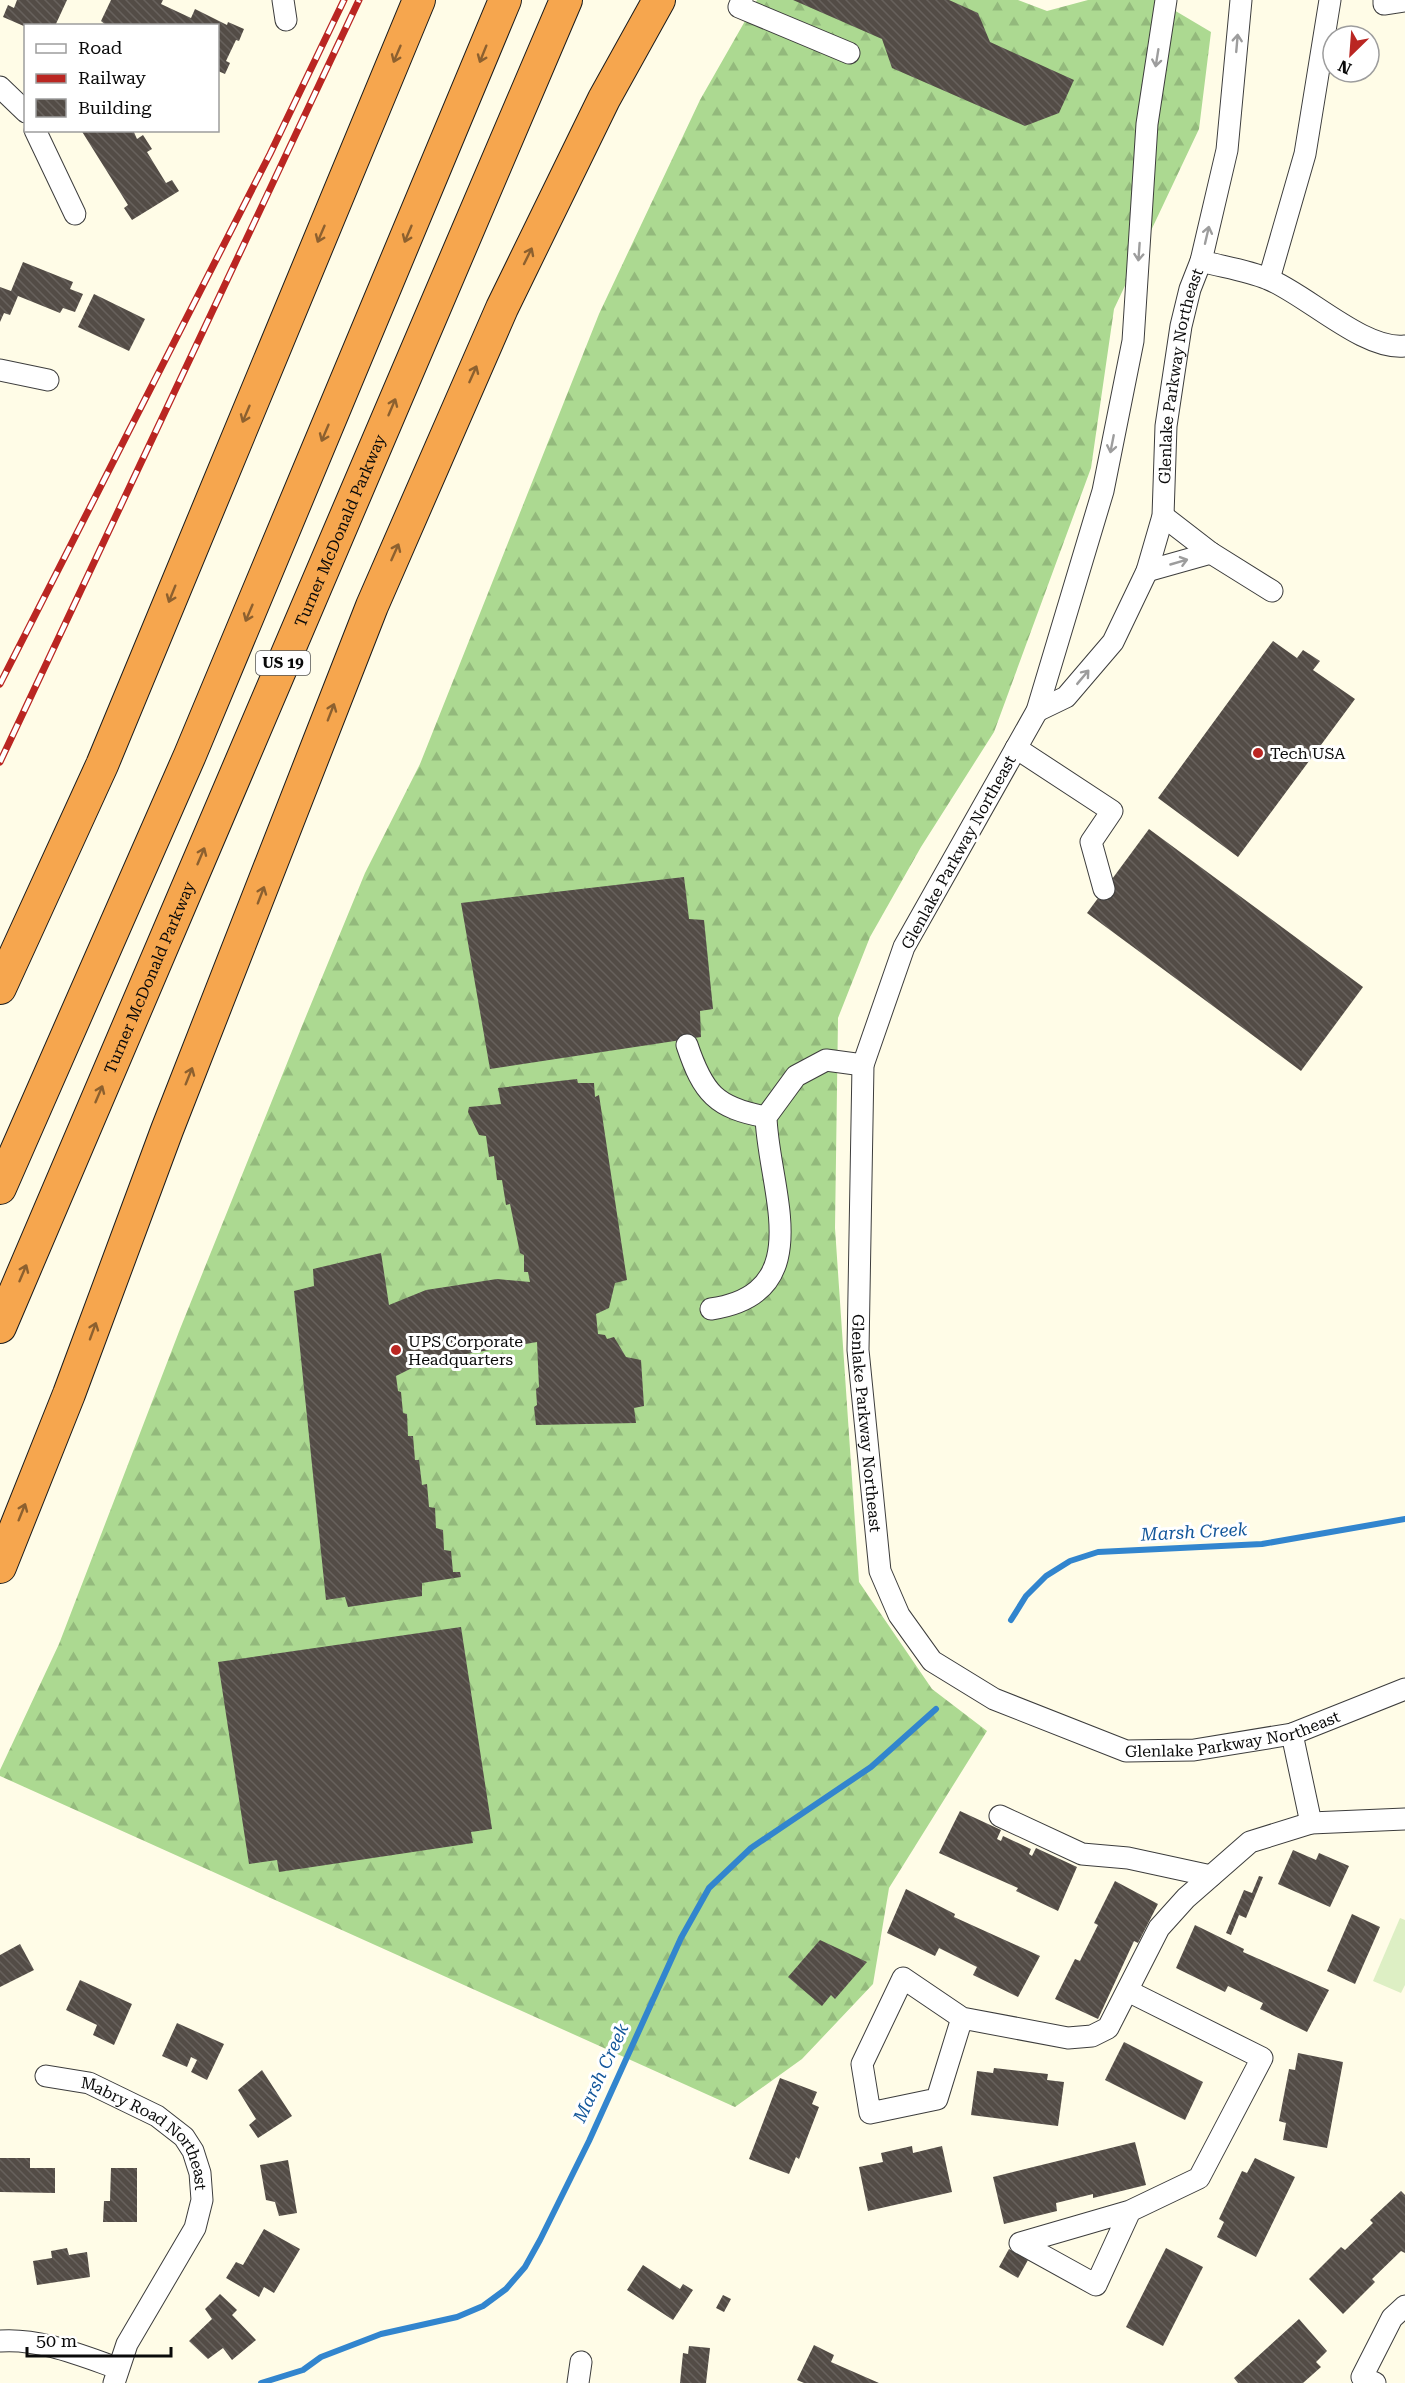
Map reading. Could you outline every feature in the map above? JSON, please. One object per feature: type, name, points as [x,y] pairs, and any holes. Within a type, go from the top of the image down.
[{"type":"highway","points":[[0,988],[102,765],[419,0]]},
{"type":"highway","name":"US 19","points":[[0,1188],[186,766],[505,0]]},
{"type":"highway","name":"Turner McDonald Parkway","points":[[0,1327],[566,0]]},
{"type":"highway","points":[[604,99],[640,0]]},
{"type":"highway","points":[[0,1567],[69,1394],[167,1130],[372,606],[502,308],[604,99],[659,0]]},
{"type":"street","points":[[742,0],[739,7],[849,53]]},
{"type":"street","name":"Glenlake Parkway Northeast","points":[[1166,0],[1147,124],[1133,341],[1103,491],[1037,711],[904,947],[863,1065],[858,1350],[880,1571],[899,1615],[932,1661],[994,1700],[1126,1751],[1194,1750],[1292,1734],[1405,1689]]},
{"type":"street","name":"Glenlake Parkway Northeast","points":[[1037,711],[1066,697],[1113,642],[1147,571],[1163,516],[1166,426],[1181,326],[1190,289],[1201,261],[1227,150],[1241,0]]},
{"type":"street","points":[[1269,279],[1305,154],[1330,0]]},
{"type":"street","points":[[1384,0],[1384,4],[1405,2]]},
{"type":"street","points":[[0,87],[24,110]]},
{"type":"street","points":[[36,132],[75,213]]},
{"type":"street","points":[[1201,261],[1269,279],[1355,332],[1397,347],[1405,345]]},
{"type":"street","points":[[0,370],[48,380]]},
{"type":"street","points":[[1163,516],[1210,553],[1272,591]]},
{"type":"street","points":[[1147,571],[1210,553]]},
{"type":"street","points":[[1016,748],[1112,811],[1091,842],[1104,889]]},
{"type":"street","points":[[687,1045],[697,1073],[714,1097],[735,1112],[766,1117]]},
{"type":"street","points":[[711,1309],[726,1307],[750,1297],[765,1282],[777,1263],[782,1240],[766,1117],[796,1076],[816,1065],[826,1060],[863,1065]]},
{"type":"street","points":[[1292,1734],[1311,1823]]},
{"type":"street","points":[[1000,1816],[1082,1854],[1128,1858],[1211,1876]]},
{"type":"street","points":[[962,2018],[937,2099],[870,2113],[862,2064],[903,1978],[962,2018],[1068,2038],[1092,2036],[1107,2028],[1160,1928],[1186,1898],[1250,1842],[1311,1823],[1405,1819]]},
{"type":"street","points":[[1128,1991],[1262,2058],[1198,2178],[1130,2211],[1020,2243],[1096,2285],[1130,2211]]},
{"type":"street","name":"Mabry Road Northeast","points":[[46,2076],[89,2083],[164,2120],[184,2137],[193,2151],[200,2173],[202,2200],[195,2228],[127,2344],[115,2376]]},
{"type":"street","points":[[1375,2383],[1362,2377],[1392,2318],[1405,2306]]},
{"type":"street","points":[[0,2341],[13,2340],[70,2351],[115,2376]]},
{"type":"green space","points":[[757,0],[1018,0],[1047,11],[1088,0],[1157,0],[1211,32],[1199,129],[1114,309],[1091,468],[994,732],[921,847],[870,937],[838,1018],[835,1228],[859,1582],[932,1689],[987,1731],[889,1888],[873,1984],[802,2059],[735,2107],[0,1776],[0,1770],[59,1644],[180,1329],[302,1026],[365,873],[420,764],[599,314],[700,100]]},
{"type":"green space","points":[[1400,1918],[1405,1920],[1405,1985],[1401,1993],[1373,1981]]},
{"type":"building","points":[[17,0],[67,0],[56,24],[24,24],[24,26],[3,17],[8,5],[14,8]]},
{"type":"building","points":[[111,0],[163,0],[161,4],[191,18],[195,9],[227,25],[228,22],[244,29],[226,61],[230,63],[225,74],[219,71],[219,24],[105,24],[101,21]]},
{"type":"building","points":[[793,0],[949,0],[978,13],[990,42],[1074,80],[1059,113],[1025,126],[892,68],[882,39]]},
{"type":"building","points":[[82,132],[134,132],[137,139],[143,135],[152,149],[147,152],[166,183],[172,180],[179,191],[132,220],[124,208],[128,205]]},
{"type":"building","points":[[23,262],[73,282],[70,289],[83,294],[75,312],[63,308],[60,313],[18,296],[10,315],[4,313],[0,322],[0,287],[11,291]]},
{"type":"building","points":[[94,294],[145,319],[129,351],[78,327]]},
{"type":"building","points":[[1273,641],[1297,658],[1303,650],[1320,661],[1313,670],[1355,699],[1238,857],[1158,798]]},
{"type":"building","points":[[1149,829],[1363,987],[1301,1071],[1087,913]]},
{"type":"building","points":[[684,877],[689,919],[704,920],[713,1009],[700,1011],[701,1037],[490,1069],[461,903]]},
{"type":"building","name":"UPS Corporate Headquarters","points":[[577,1079],[578,1083],[594,1083],[595,1097],[599,1095],[627,1280],[615,1283],[609,1308],[596,1314],[598,1334],[605,1335],[607,1339],[614,1337],[626,1357],[641,1360],[644,1406],[634,1408],[636,1423],[536,1425],[534,1407],[537,1405],[536,1389],[539,1387],[537,1342],[443,1358],[416,1366],[396,1376],[398,1391],[401,1392],[403,1413],[407,1414],[408,1436],[413,1436],[415,1460],[419,1460],[422,1485],[427,1484],[429,1507],[435,1508],[436,1528],[443,1530],[444,1550],[451,1551],[453,1572],[460,1572],[461,1577],[422,1583],[422,1596],[348,1607],[345,1597],[326,1600],[294,1291],[314,1286],[313,1269],[381,1253],[389,1305],[426,1290],[497,1279],[530,1282],[528,1272],[524,1272],[524,1255],[520,1253],[510,1204],[506,1205],[502,1180],[497,1180],[494,1156],[489,1157],[486,1136],[479,1135],[468,1112],[469,1107],[501,1104],[498,1088]]},
{"type":"building","points":[[461,1627],[492,1829],[471,1832],[473,1843],[279,1872],[277,1860],[249,1864],[218,1662]]},
{"type":"building","points":[[960,1811],[1001,1830],[997,1839],[1001,1841],[1003,1836],[1031,1849],[1029,1854],[1032,1856],[1036,1848],[1077,1867],[1058,1911],[1016,1891],[1018,1888],[939,1853]]},
{"type":"building","points":[[1293,1850],[1316,1860],[1319,1853],[1349,1866],[1330,1907],[1278,1884]]},
{"type":"building","points":[[1259,1876],[1263,1877],[1246,1918],[1239,1915],[1231,1935],[1226,1933],[1244,1890],[1252,1893]]},
{"type":"building","points":[[1115,1881],[1158,1904],[1138,1943],[1134,1941],[1098,2019],[1055,1999],[1075,1959],[1080,1961],[1098,1925],[1094,1923]]},
{"type":"building","points":[[906,1889],[955,1914],[954,1917],[1040,1956],[1018,1997],[973,1975],[977,1967],[939,1948],[935,1956],[887,1933]]},
{"type":"building","points":[[1352,1914],[1380,1927],[1355,1984],[1327,1971]]},
{"type":"building","points":[[1195,1925],[1244,1949],[1243,1952],[1329,1990],[1307,2032],[1260,2009],[1263,2003],[1228,1986],[1225,1992],[1176,1968]]},
{"type":"building","points":[[820,1940],[867,1962],[835,1999],[831,1995],[822,2006],[788,1977]]},
{"type":"building","points":[[20,1944],[34,1970],[0,1987],[0,1955]]},
{"type":"building","points":[[80,1980],[132,2004],[114,2045],[93,2035],[97,2025],[66,2010]]},
{"type":"building","points":[[177,2023],[224,2044],[207,2080],[191,2072],[197,2060],[191,2057],[187,2067],[162,2056]]},
{"type":"building","points":[[1124,2042],[1203,2082],[1185,2120],[1105,2080]]},
{"type":"building","points":[[1298,2053],[1343,2062],[1327,2148],[1283,2140],[1286,2123],[1279,2121],[1289,2069],[1295,2070]]},
{"type":"building","points":[[994,2068],[1048,2074],[1047,2080],[1064,2082],[1058,2126],[971,2115],[977,2071],[993,2073]]},
{"type":"building","points":[[262,2070],[292,2116],[258,2138],[249,2125],[256,2119],[238,2090]]},
{"type":"building","points":[[780,2078],[817,2092],[812,2104],[819,2107],[799,2159],[796,2157],[789,2174],[749,2159]]},
{"type":"building","points":[[1135,2142],[1146,2185],[1093,2198],[1093,2194],[1056,2203],[1057,2211],[1004,2224],[993,2177]]},
{"type":"building","points":[[912,2146],[913,2153],[942,2146],[952,2192],[868,2211],[859,2167],[883,2162],[881,2153]]},
{"type":"building","points":[[0,2158],[30,2158],[30,2168],[55,2168],[55,2193],[0,2192]]},
{"type":"building","points":[[1255,2158],[1295,2177],[1256,2257],[1217,2237],[1224,2222],[1219,2219],[1242,2171],[1247,2173]]},
{"type":"building","points":[[288,2160],[297,2213],[279,2216],[275,2202],[266,2200],[260,2165]]},
{"type":"building","points":[[111,2168],[137,2168],[137,2222],[103,2222],[104,2201],[110,2201]]},
{"type":"building","points":[[1401,2191],[1405,2195],[1405,2253],[1401,2251],[1372,2279],[1375,2282],[1343,2314],[1309,2279],[1341,2247],[1345,2250],[1373,2223],[1370,2220]]},
{"type":"building","points":[[264,2229],[300,2249],[274,2293],[264,2287],[259,2297],[226,2278],[236,2262],[243,2265]]},
{"type":"building","points":[[67,2248],[69,2255],[87,2252],[90,2277],[37,2285],[33,2261],[52,2258],[51,2251]]},
{"type":"building","points":[[1166,2248],[1203,2267],[1163,2346],[1126,2327]]},
{"type":"building","points":[[1009,2249],[1028,2260],[1018,2278],[999,2267]]},
{"type":"building","points":[[643,2265],[680,2289],[683,2284],[693,2290],[673,2320],[627,2290]]},
{"type":"building","points":[[220,2294],[237,2310],[232,2315],[256,2340],[232,2360],[223,2348],[208,2359],[189,2341],[212,2319],[205,2309]]},
{"type":"building","points":[[723,2295],[731,2299],[724,2312],[716,2308]]},
{"type":"building","points":[[1299,2319],[1327,2351],[1316,2362],[1321,2367],[1303,2383],[1238,2383],[1234,2378]]},
{"type":"building","points":[[814,2345],[834,2355],[831,2362],[879,2383],[804,2383],[797,2380]]},
{"type":"building","points":[[689,2346],[710,2348],[706,2383],[680,2383],[683,2353],[688,2354]]},
{"type":"waterway","name":"Marsh Creek","points":[[1011,1620],[1026,1596],[1046,1576],[1070,1561],[1098,1552],[1262,1544],[1405,1519]]},
{"type":"waterway","name":"Marsh Creek","points":[[261,2383],[303,2370],[321,2357],[381,2334],[457,2317],[483,2306],[506,2289],[525,2267],[540,2240],[589,2141],[681,1938],[709,1888],[751,1848],[871,1767],[936,1709]]},
{"type":"railway","points":[[0,684],[270,154],[344,0]]},
{"type":"railway","points":[[0,762],[359,0]]},
{"type":"place","name":"Tech USA","points":[[1258,753]]},
{"type":"place","name":"UPS Corporate Headquarters","points":[[396,1350]]}]
